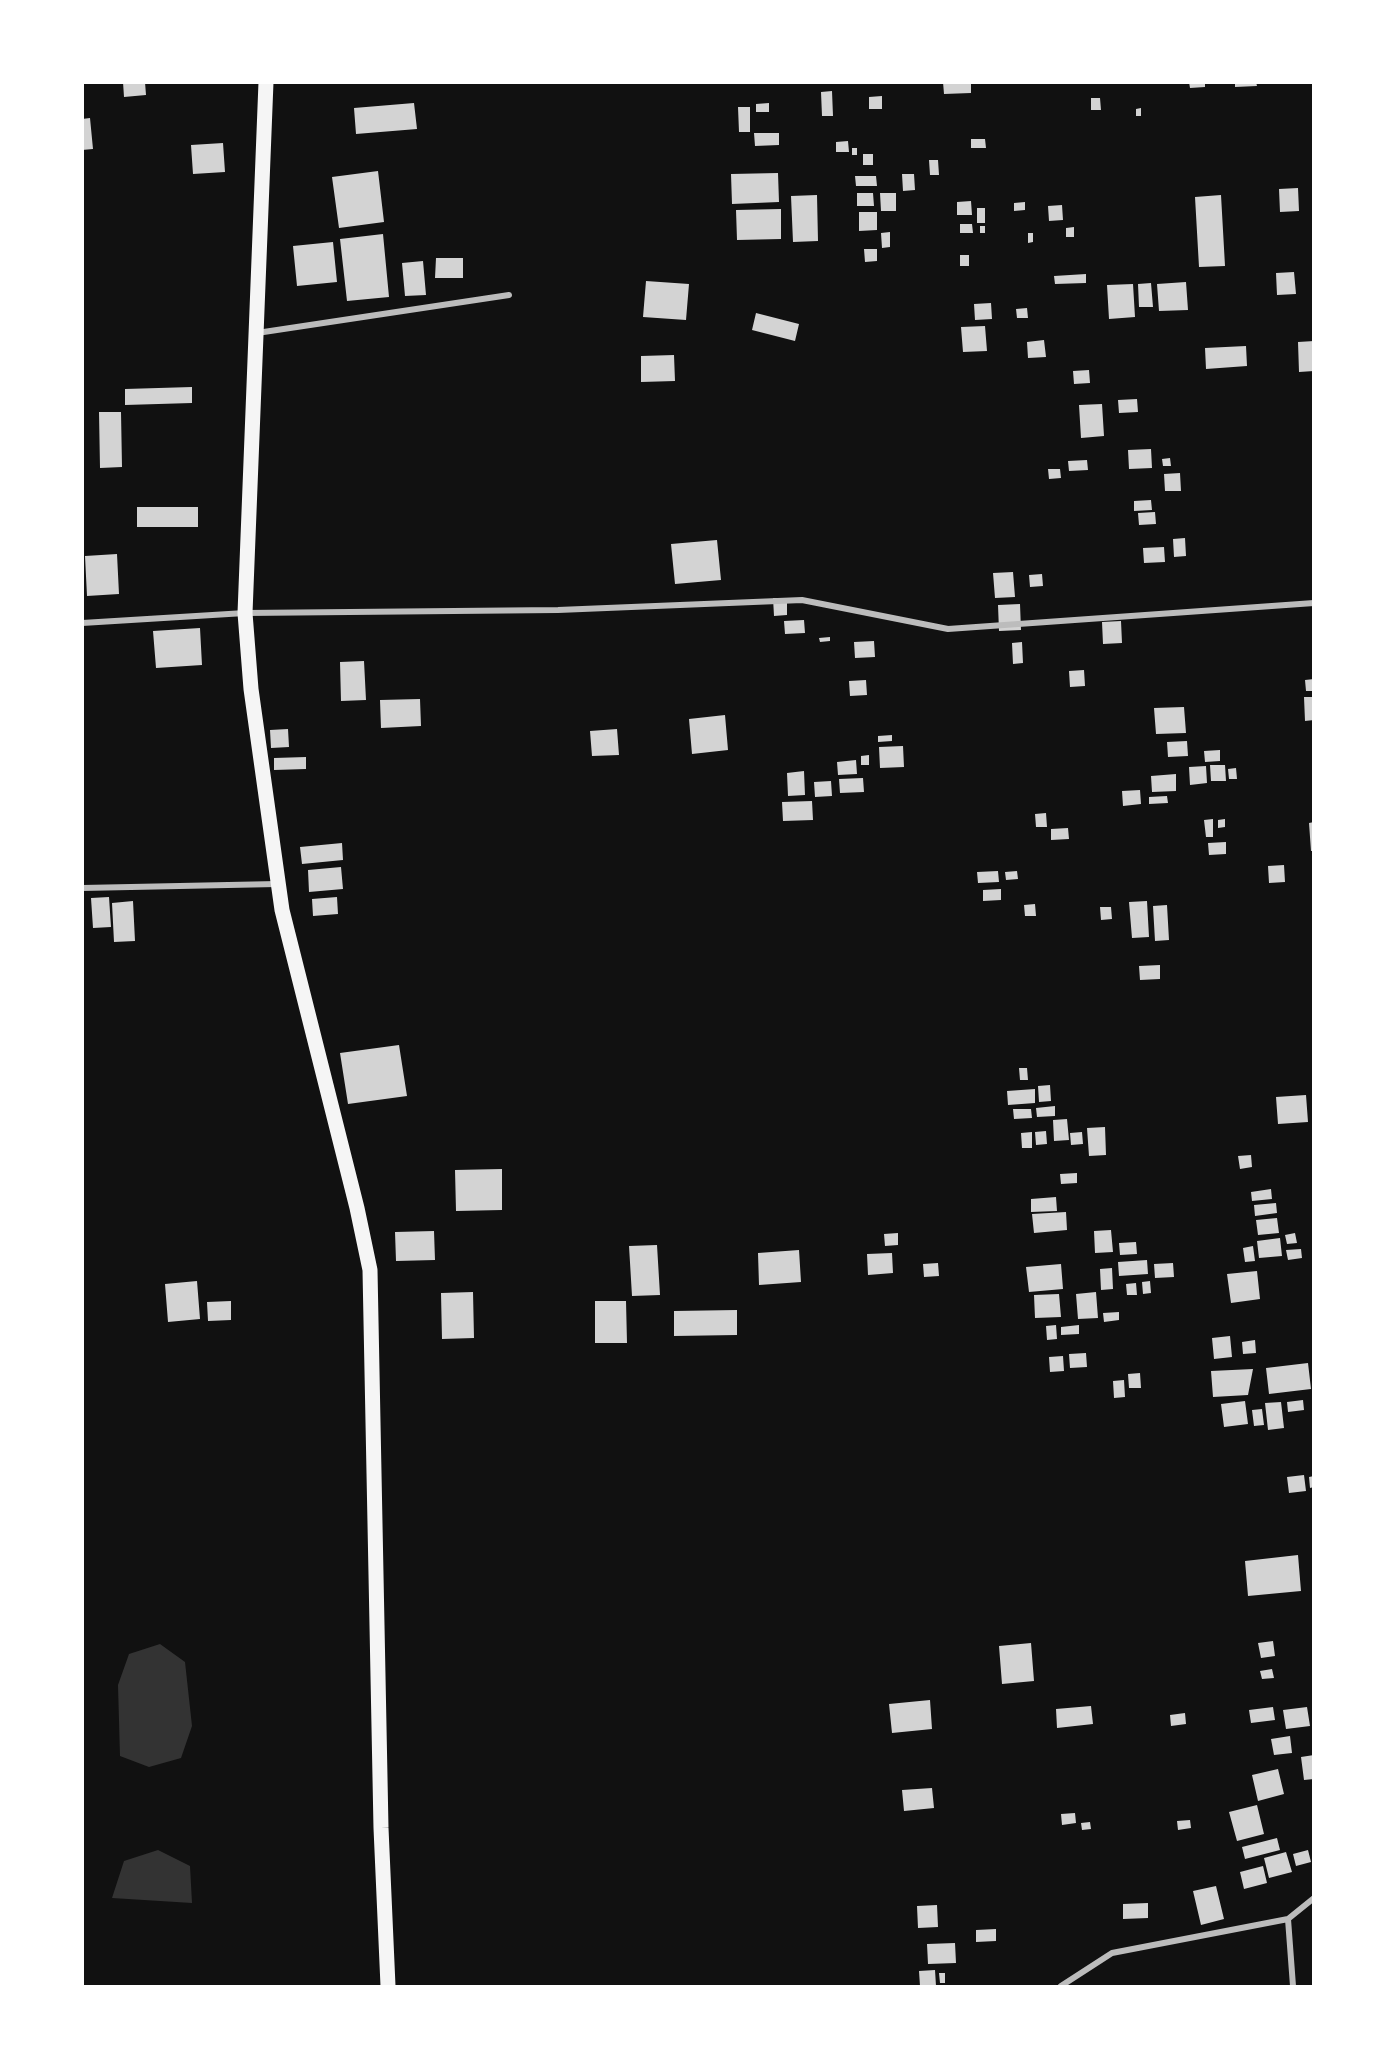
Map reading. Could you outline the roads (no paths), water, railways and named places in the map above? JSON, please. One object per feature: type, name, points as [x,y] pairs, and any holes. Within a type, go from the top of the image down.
[{"type":"highway","points":[[266,82],[244,613],[251,689],[282,910],[357,1208],[370,1270],[381,1828],[388,1986]]},
{"type":"street","points":[[256,334],[509,295]]},
{"type":"street","points":[[82,623],[244,613],[558,610],[802,600],[948,629],[1314,603]]},
{"type":"street","points":[[82,888],[278,884]]},
{"type":"street","points":[[1061,1986],[1112,1953],[1288,1919],[1314,1898]]},
{"type":"street","points":[[1288,1919],[1293,1986]]}]
